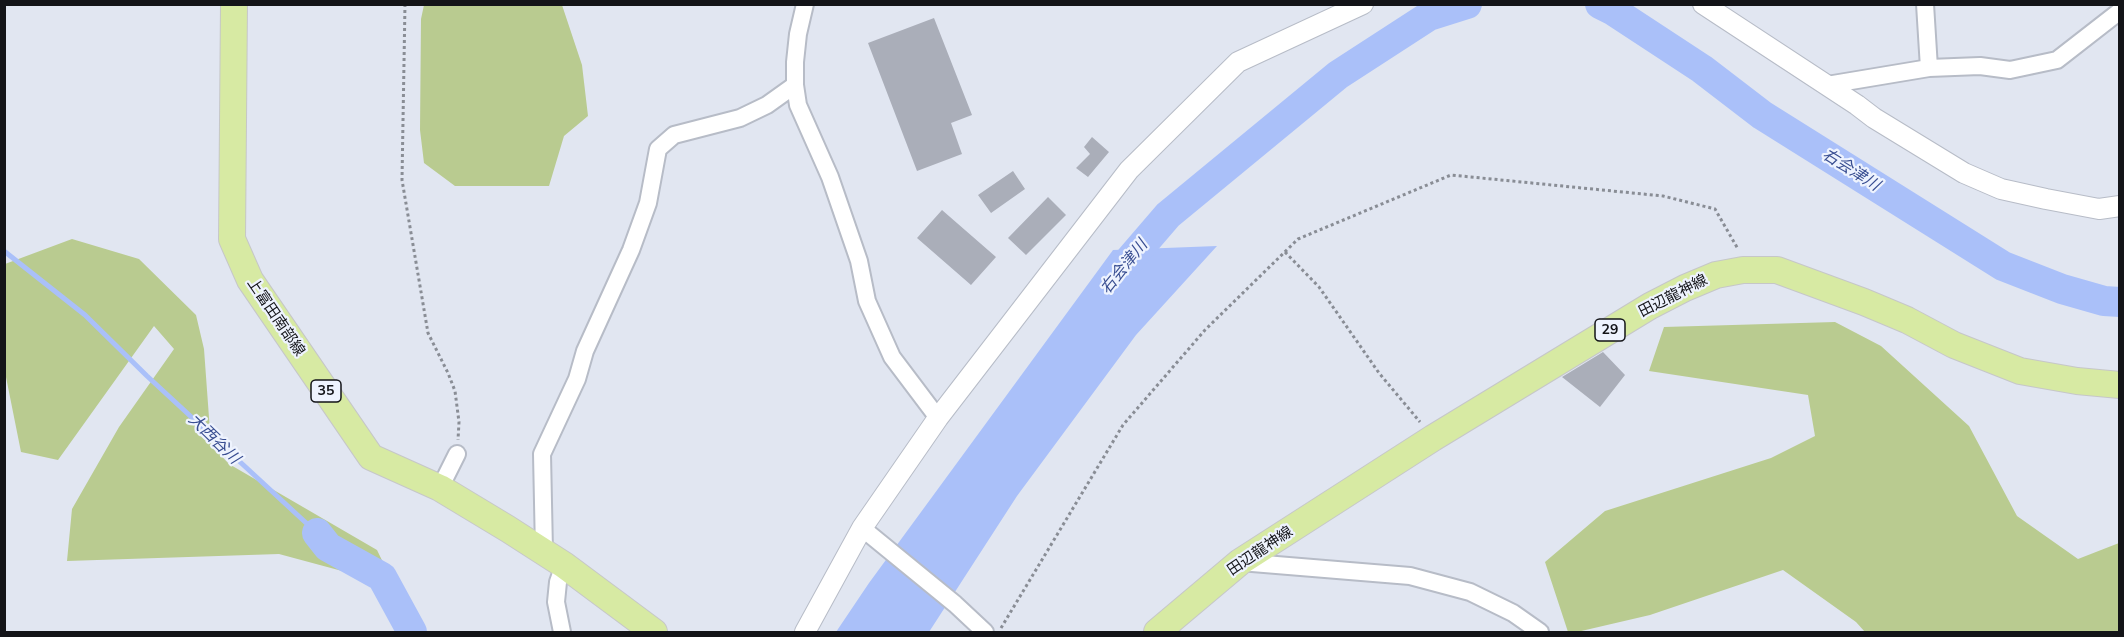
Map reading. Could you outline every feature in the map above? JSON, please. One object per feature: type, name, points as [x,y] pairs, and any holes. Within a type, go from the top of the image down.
[{"type":"main road","name":"上富田南部線","points":[[234,4],[232,239],[250,280],[371,457],[440,488],[554,558],[654,633]]},
{"type":"main road","name":"田辺龍神線","points":[[1157,633],[1240,562],[1433,438],[1650,306],[1716,275],[1743,270],[1777,270],[1907,320],[1954,345],[2020,371],[2077,381],[2120,385]]},
{"type":"street","points":[[805,4],[798,34],[795,85],[798,105],[830,177],[859,261],[867,301],[892,357],[938,418]]},
{"type":"street","points":[[805,633],[862,528],[938,418],[1129,170],[1238,62],[1363,4]]},
{"type":"street","points":[[1703,4],[1874,118],[1964,173],[2001,189],[2046,200],[2099,209],[2120,206]]},
{"type":"street","points":[[1926,4],[1929,68]]},
{"type":"street","points":[[1827,85],[1929,68],[1980,66],[2010,70],[2057,60],[2120,11]]},
{"type":"street","points":[[562,633],[556,603],[558,582],[542,454],[577,379],[585,351],[631,250],[648,203],[658,149],[674,135],[740,118],[767,105],[795,85]]},
{"type":"street","points":[[440,488],[457,454]]},
{"type":"street","points":[[862,528],[955,604],[985,633]]},
{"type":"street","points":[[1240,562],[1410,576],[1470,592],[1513,613],[1540,633]]},
{"type":"path","points":[[405,4],[402,180],[428,333],[448,373],[454,391],[459,422],[457,454]]},
{"type":"path","points":[[998,633],[1123,425],[1205,330],[1298,239],[1452,175],[1663,196],[1715,209],[1740,253],[1743,270]]},
{"type":"path","points":[[1285,252],[1319,287],[1379,373],[1433,438]]},
{"type":"green space","points":[[424,5],[562,5],[582,65],[588,116],[564,136],[549,186],[455,186],[424,163],[420,130],[421,19]]},
{"type":"green space","points":[[72,239],[139,259],[196,315],[204,349],[211,445],[229,464],[377,550],[394,585],[279,554],[67,561],[72,509],[119,427],[174,349],[154,326],[58,460],[21,452],[5,372],[5,264]]},
{"type":"green space","points":[[1835,322],[1881,346],[1969,426],[2017,516],[2078,559],[2119,543],[2119,632],[1865,632],[1856,622],[1783,570],[1650,615],[1577,632],[1568,632],[1545,562],[1605,511],[1771,458],[1815,436],[1808,395],[1649,371],[1664,327]]},
{"type":"water","points":[[1217,246],[1136,335],[1017,496],[929,632],[836,632],[869,583],[1113,250]]},
{"type":"building","points":[[934,18],[972,115],[951,123],[962,154],[917,171],[868,43]]},
{"type":"building","points":[[1092,137],[1109,152],[1088,177],[1076,168],[1090,154],[1084,147]]},
{"type":"building","points":[[1013,171],[1025,189],[991,213],[978,195]]},
{"type":"building","points":[[1048,197],[1066,215],[1026,255],[1008,238]]},
{"type":"building","points":[[942,210],[996,257],[971,285],[917,238]]},
{"type":"building","points":[[1603,352],[1625,375],[1600,407],[1562,377]]},
{"type":"waterway","name":"右会津川","points":[[1113,279],[1168,215],[1338,75],[1429,16],[1467,4]]},
{"type":"waterway","name":"右会津川","points":[[1600,4],[1702,69],[1762,115],[2003,266],[2062,289],[2104,301],[2120,302]]},
{"type":"waterway","name":"大西谷川","points":[[4,251],[85,315],[147,376],[317,533]]},
{"type":"waterway","name":"大西谷川","points":[[317,533],[328,547],[382,577],[412,632]]}]
